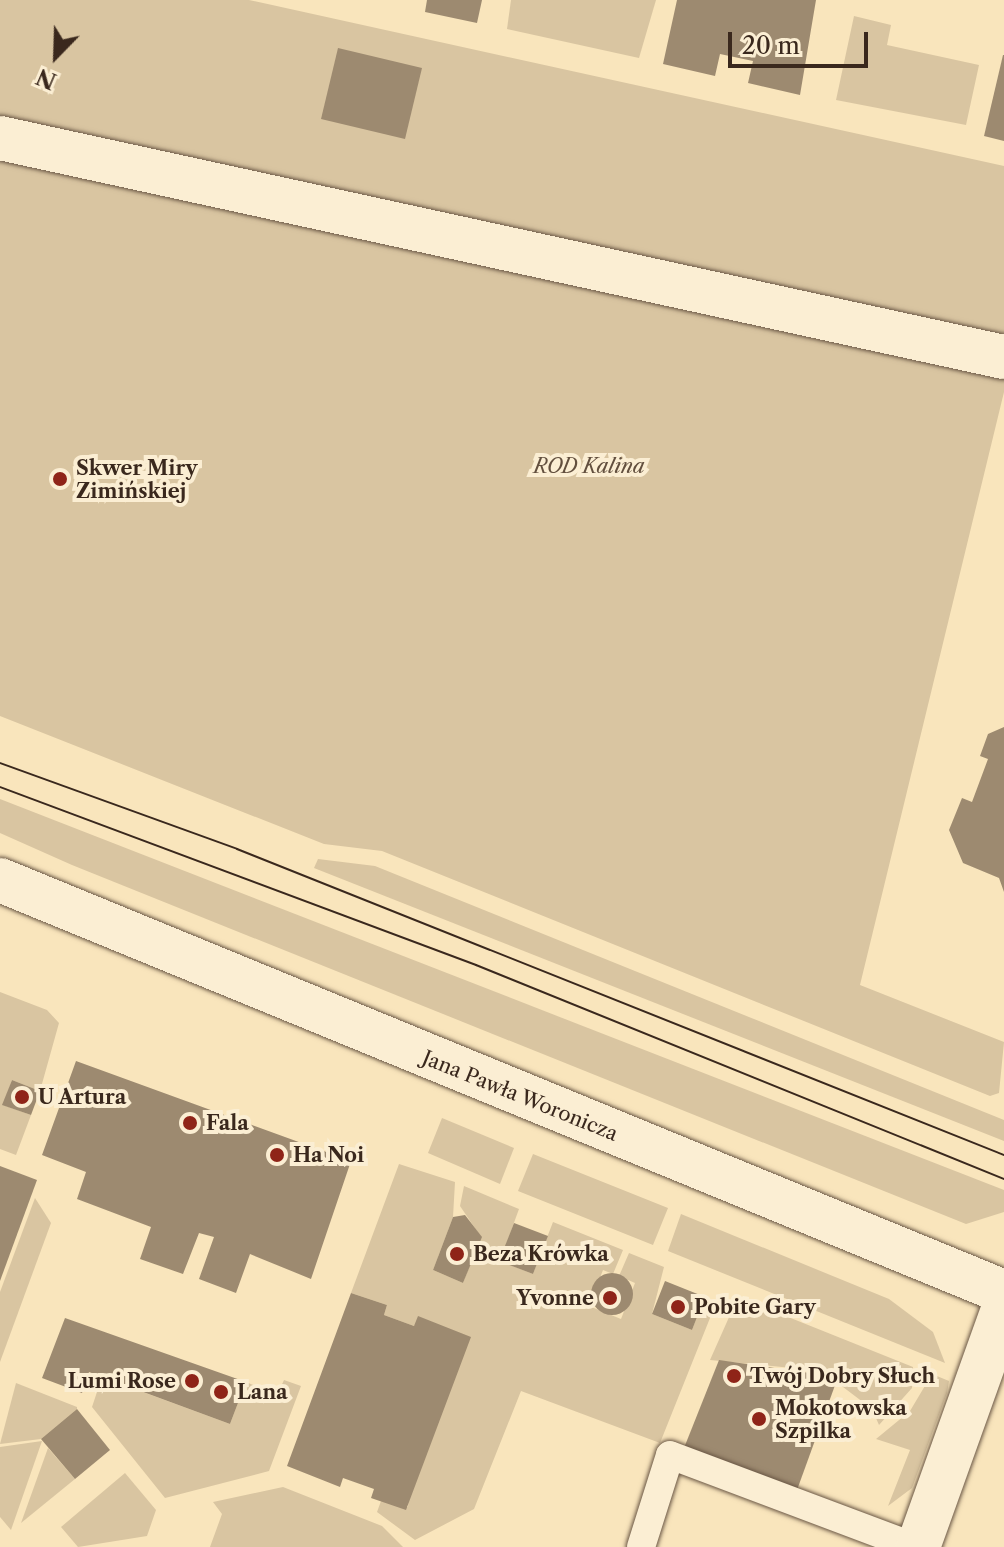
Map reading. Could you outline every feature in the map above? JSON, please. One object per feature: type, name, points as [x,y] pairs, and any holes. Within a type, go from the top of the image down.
[{"type":"street","points":[[0,138],[1004,357]]},
{"type":"street","name":"Jana Pawła Woronicza","points":[[12,892],[1004,1292]]},
{"type":"street","points":[[917,1547],[1004,1307]]},
{"type":"lane","points":[[641,1547],[670,1455],[917,1547]]},
{"type":"green space","name":"ROD Kalina","points":[[0,0],[249,0],[1004,166],[1004,392],[860,985],[1004,1042],[999,1093],[990,1096],[382,851],[324,844],[0,716]]},
{"type":"green space","points":[[511,0],[656,0],[639,58],[507,29]]},
{"type":"green space","points":[[854,16],[891,25],[887,45],[979,65],[966,125],[836,100]]},
{"type":"green space","points":[[0,799],[1004,1190],[1004,1212],[966,1224],[72,865],[0,833]]},
{"type":"green space","points":[[318,859],[375,866],[1004,1120],[1004,1141],[314,868]]},
{"type":"green space","points":[[0,992],[47,1010],[59,1023],[40,1091],[12,1080],[3,1105],[31,1115],[16,1155],[0,1149]]},
{"type":"green space","points":[[442,1118],[514,1148],[500,1184],[428,1153]]},
{"type":"green space","points":[[533,1154],[668,1208],[653,1245],[518,1191]]},
{"type":"green space","points":[[399,1164],[455,1182],[453,1217],[433,1270],[463,1283],[481,1237],[460,1206],[464,1186],[519,1209],[500,1261],[533,1274],[553,1222],[623,1250],[613,1274],[603,1270],[589,1306],[621,1319],[635,1283],[619,1276],[629,1253],[664,1267],[652,1314],[692,1330],[705,1297],[714,1308],[660,1443],[521,1391],[474,1509],[415,1540],[377,1512],[381,1501],[408,1507],[421,1317],[414,1326],[384,1315],[387,1305],[351,1293]]},
{"type":"green space","points":[[35,1198],[51,1223],[0,1362],[0,1292]]},
{"type":"green space","points":[[681,1214],[889,1299],[933,1332],[945,1363],[668,1251]]},
{"type":"green space","points":[[738,1297],[913,1367],[912,1388],[879,1425],[872,1409],[822,1371],[710,1360]]},
{"type":"green space","points":[[932,1374],[949,1381],[947,1393],[912,1488],[888,1506],[910,1450],[876,1439],[910,1411]]},
{"type":"green space","points":[[102,1377],[230,1424],[246,1382],[277,1395],[284,1380],[301,1386],[269,1471],[165,1498],[92,1407]]},
{"type":"green space","points":[[16,1383],[77,1409],[41,1439],[0,1444]]},
{"type":"green space","points":[[42,1441],[11,1530],[0,1517],[0,1447]]},
{"type":"green space","points":[[48,1448],[75,1479],[21,1523]]},
{"type":"green space","points":[[125,1473],[156,1510],[147,1536],[78,1547],[61,1527]]},
{"type":"green space","points":[[283,1487],[382,1526],[403,1547],[210,1547],[222,1514],[213,1502]]},
{"type":"building","points":[[427,0],[482,0],[477,23],[425,12]]},
{"type":"building","points":[[677,0],[816,0],[800,95],[748,83],[753,61],[720,54],[715,76],[663,64]]},
{"type":"building","points":[[338,48],[422,68],[405,139],[321,119]]},
{"type":"building","points":[[1004,55],[1004,141],[984,136]]},
{"type":"building","points":[[1004,727],[1004,892],[999,878],[963,863],[949,830],[962,798],[972,802],[988,759],[980,756],[988,734]]},
{"type":"building","points":[[76,1061],[351,1161],[311,1279],[250,1254],[236,1293],[199,1279],[214,1237],[199,1233],[183,1274],[140,1259],[151,1227],[77,1199],[86,1172],[42,1155]]},
{"type":"building","name":"U Artura","points":[[12,1080],[40,1091],[31,1115],[2,1105]]},
{"type":"building","points":[[0,1166],[37,1180],[0,1281]]},
{"type":"building","name":"Beza Krówka","points":[[465,1215],[482,1237],[463,1283],[433,1270],[453,1217]]},
{"type":"building","points":[[514,1223],[548,1236],[533,1274],[499,1261]]},
{"type":"building","name":"Yvonne","points":[[612,1273],[627,1279],[633,1294],[627,1309],[612,1315],[597,1309],[591,1294],[597,1279]]},
{"type":"building","name":"Pobite Gary","points":[[665,1281],[705,1297],[692,1330],[652,1314]]},
{"type":"building","points":[[351,1293],[387,1305],[384,1315],[414,1326],[418,1316],[471,1337],[406,1510],[371,1498],[374,1489],[343,1478],[340,1487],[287,1466]]},
{"type":"building","points":[[65,1318],[246,1382],[230,1424],[89,1372],[82,1393],[42,1378]]},
{"type":"building","name":"Mokotowska Szpilka","points":[[719,1360],[838,1377],[797,1490],[684,1448]]},
{"type":"building","points":[[77,1409],[110,1450],[75,1479],[41,1439]]},
{"type":"tram line","points":[[0,763],[237,849],[1004,1155]]},
{"type":"tram line","points":[[0,787],[476,965],[1004,1179]]},
{"type":"place","name":"Skwer Miry Zimińskiej","points":[[60,479]]},
{"type":"place","name":"U Artura","points":[[22,1097]]},
{"type":"place","name":"Fala","points":[[190,1123]]},
{"type":"place","name":"Ha Noi","points":[[277,1155]]},
{"type":"place","name":"Beza Krówka","points":[[457,1254]]},
{"type":"place","name":"Yvonne","points":[[610,1298]]},
{"type":"place","name":"Pobite Gary","points":[[678,1307]]},
{"type":"place","name":"Twój Dobry Słuch","points":[[734,1376]]},
{"type":"place","name":"Lumi Rose","points":[[192,1381]]},
{"type":"place","name":"Lana","points":[[221,1392]]},
{"type":"place","name":"Mokotowska Szpilka","points":[[759,1419]]}]
